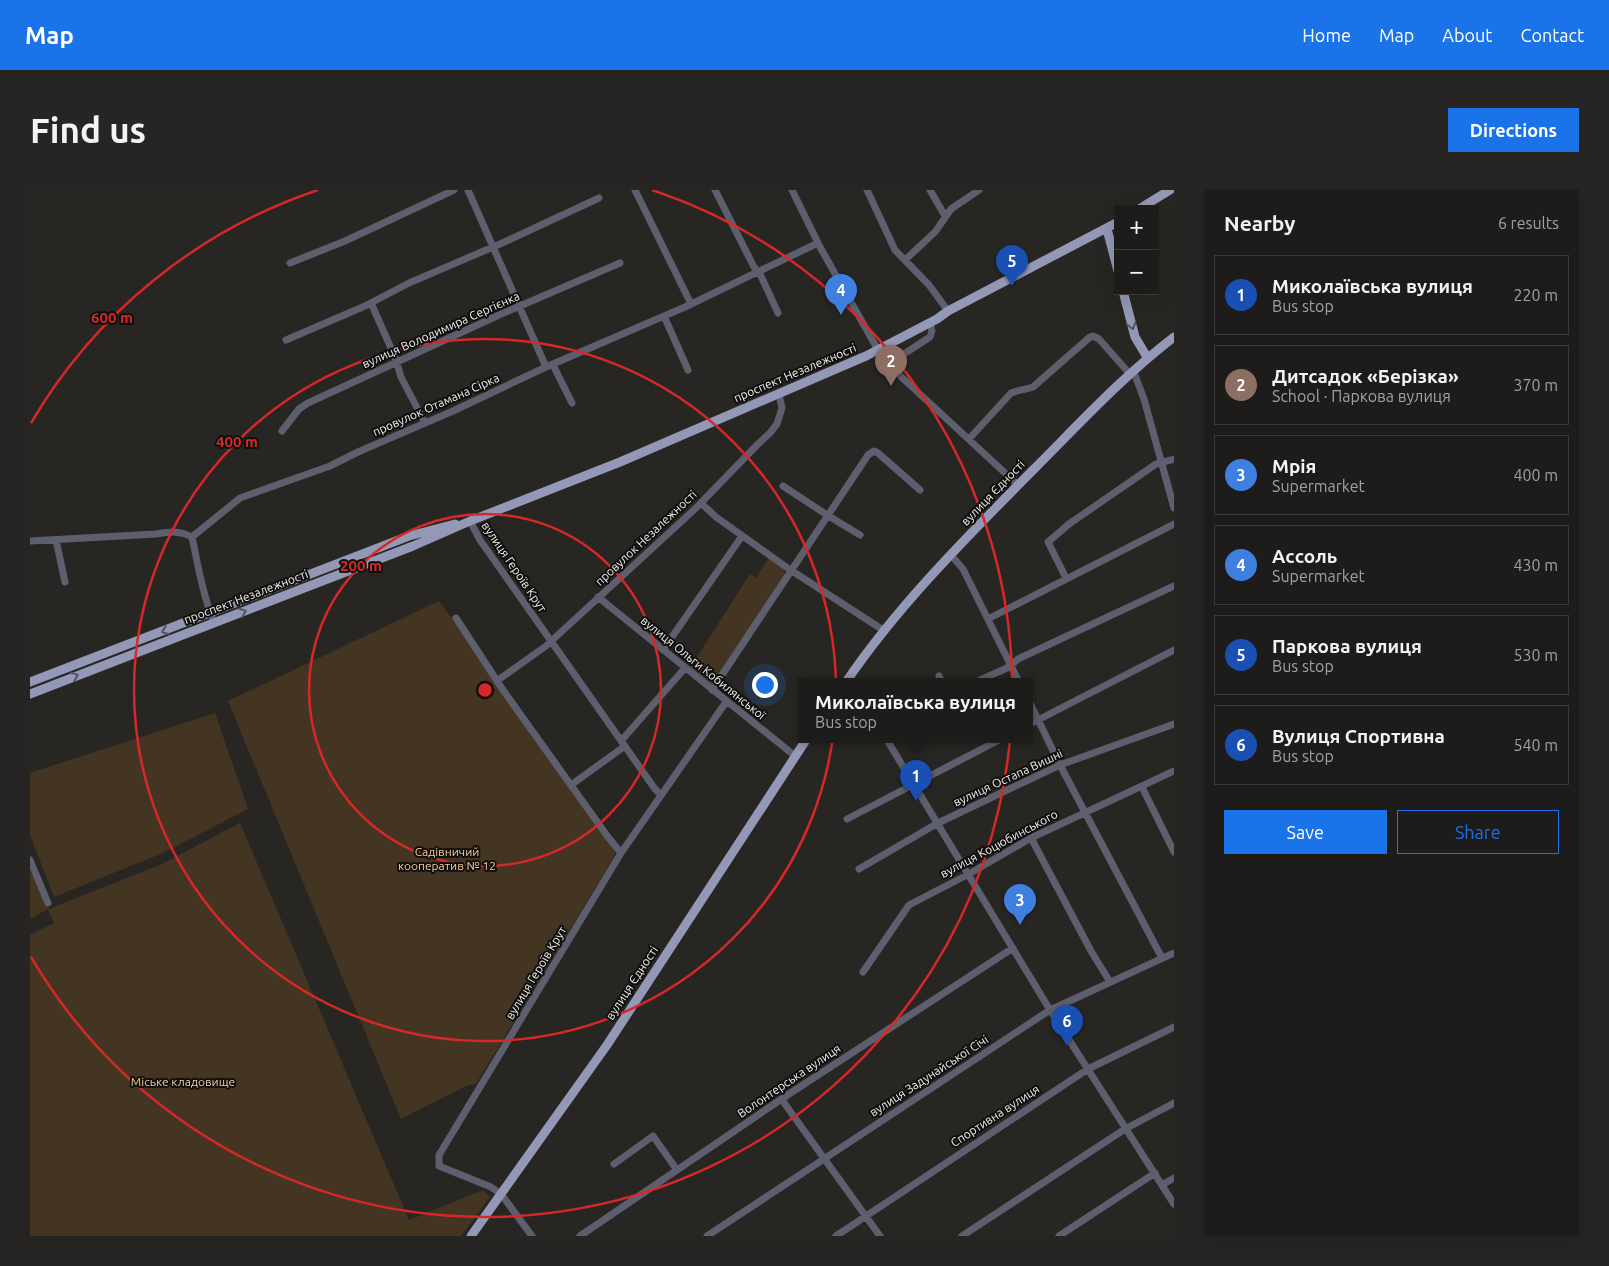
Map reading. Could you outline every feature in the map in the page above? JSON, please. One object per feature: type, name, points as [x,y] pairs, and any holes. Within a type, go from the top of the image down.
[{"type":"main road","points":[[1146,205],[1170,190]]},
{"type":"main road","name":"проспект Незалежності","points":[[30,694],[417,545],[470,521],[620,462],[779,394],[878,350],[930,323],[948,310],[1114,225]]},
{"type":"main road","points":[[1107,229],[1114,256]]},
{"type":"main road","points":[[1124,295],[1136,337],[1147,357]]},
{"type":"main road","name":"вулиця Єдності","points":[[849,678],[883,630],[951,555],[1131,371],[1174,337]]},
{"type":"main road","name":"проспект Незалежності","points":[[30,682],[413,535],[439,527],[470,521]]},
{"type":"main road","points":[[413,535],[417,545]]},
{"type":"main road","name":"вулиця Єдності","points":[[471,1236],[607,1045],[804,743]]},
{"type":"street","points":[[290,263],[339,243],[454,190]]},
{"type":"street","points":[[468,190],[520,307],[549,366],[572,403]]},
{"type":"street","points":[[635,190],[691,304]]},
{"type":"street","points":[[715,190],[778,313]]},
{"type":"street","points":[[792,190],[818,244],[878,350]]},
{"type":"street","points":[[867,190],[892,245],[929,284],[948,310]]},
{"type":"street","points":[[930,190],[945,216]]},
{"type":"street","points":[[905,260],[935,232],[951,209],[979,190]]},
{"type":"street","points":[[286,340],[599,198]]},
{"type":"street","name":"провулок Отамана Сірка","points":[[192,537],[240,498],[330,466],[549,366],[691,304],[818,244]]},
{"type":"street","name":"вулиця Володимира Сергієнка","points":[[282,431],[303,405],[620,264]]},
{"type":"street","points":[[371,303],[406,386],[425,423]]},
{"type":"street","points":[[664,316],[688,370]]},
{"type":"street","points":[[930,323],[932,331],[930,337],[890,363],[896,372],[969,438],[1018,486]]},
{"type":"street","points":[[969,438],[1011,393],[1021,392],[1033,387],[1090,336],[1096,337],[1131,371],[1144,399],[1174,508]]},
{"type":"street","name":"провулок Незалежності","points":[[498,680],[551,641],[701,503],[774,429],[782,408],[779,394]]},
{"type":"street","points":[[712,690],[868,455],[874,452],[920,490]]},
{"type":"street","points":[[1066,578],[1048,542],[1069,524],[1156,464],[1174,459]]},
{"type":"street","points":[[783,486],[860,535]]},
{"type":"street","points":[[701,503],[716,517],[792,571],[883,630]]},
{"type":"street","name":"вулиця Героїв Крут","points":[[470,521],[480,540],[661,795]]},
{"type":"street","points":[[988,619],[1174,524]]},
{"type":"street","points":[[30,541],[174,532],[185,533],[192,537],[203,589],[214,623]]},
{"type":"street","points":[[663,650],[742,536]]},
{"type":"street","points":[[56,540],[65,582]]},
{"type":"street","points":[[951,555],[963,569],[1018,678]]},
{"type":"street","points":[[984,678],[1011,665],[1018,659],[1174,586]]},
{"type":"street","name":"вулиця Ольги Кобилянської","points":[[598,597],[795,756]]},
{"type":"street","points":[[456,618],[503,690],[621,853]]},
{"type":"street","points":[[1033,722],[1174,650]]},
{"type":"street","points":[[571,785],[623,743],[686,668]]},
{"type":"street","name":"вулиця Героїв Крут","points":[[501,1194],[491,1187],[439,1166],[439,1155],[621,853],[726,702]]},
{"type":"street","points":[[1033,709],[1060,765],[1162,958]]},
{"type":"street","name":"вулиця Остапа Вишні","points":[[859,869],[938,823],[1060,765],[1174,724]]},
{"type":"street","points":[[889,743],[1050,1010],[1174,1204]]},
{"type":"street","points":[[847,819],[993,743]]},
{"type":"street","name":"вулиця Коцюбинського","points":[[863,972],[909,905],[1031,838],[1174,772]]},
{"type":"street","points":[[1142,787],[1174,852]]},
{"type":"street","points":[[1031,838],[1091,951],[1110,982]]},
{"type":"street","points":[[30,860],[48,904]]},
{"type":"street","name":"Волонтерська вулиця","points":[[580,1236],[891,1026],[1013,948]]},
{"type":"street","name":"вулиця Задунайської Січі","points":[[708,1236],[1050,1010],[1174,953]]},
{"type":"street","name":"Спортивна вулиця","points":[[836,1236],[1088,1069],[1174,1027]]},
{"type":"street","points":[[782,1100],[880,1236]]},
{"type":"street","points":[[962,1236],[1125,1129],[1174,1103]]},
{"type":"street","points":[[614,1164],[653,1136],[677,1170]]},
{"type":"street","points":[[1060,1236],[1155,1173]]},
{"type":"street","points":[[1162,1185],[1174,1178]]},
{"type":"street","points":[[501,1194],[532,1236]]},
{"type":"green space","points":[[769,557],[784,569],[785,574],[713,686],[690,668],[750,574],[756,578]]},
{"type":"green space","name":"Садівничий кооператив № 12","points":[[439,601],[450,616],[454,618],[615,852],[614,857],[476,1084],[466,1086],[401,1119],[228,701]]},
{"type":"green space","points":[[215,713],[248,809],[163,853],[54,897],[30,835],[30,773]]},
{"type":"green space","name":"Міське кладовище","points":[[240,823],[409,1220],[483,1190],[490,1197],[461,1236],[30,1236],[30,935],[54,923],[48,909],[30,919],[30,870],[49,909],[162,864]]},
{"type":"place","name":"Паркова вулиця","points":[[1012,286]]},
{"type":"place","name":"Ассоль","points":[[841,315]]},
{"type":"place","name":"Дитсадок «Берізка»","points":[[891,386]]},
{"type":"place","name":"Миколаївська вулиця","points":[[916,801]]},
{"type":"place","name":"Мрія","points":[[1020,925]]},
{"type":"place","name":"Вулиця Спортивна","points":[[1067,1046]]}]
